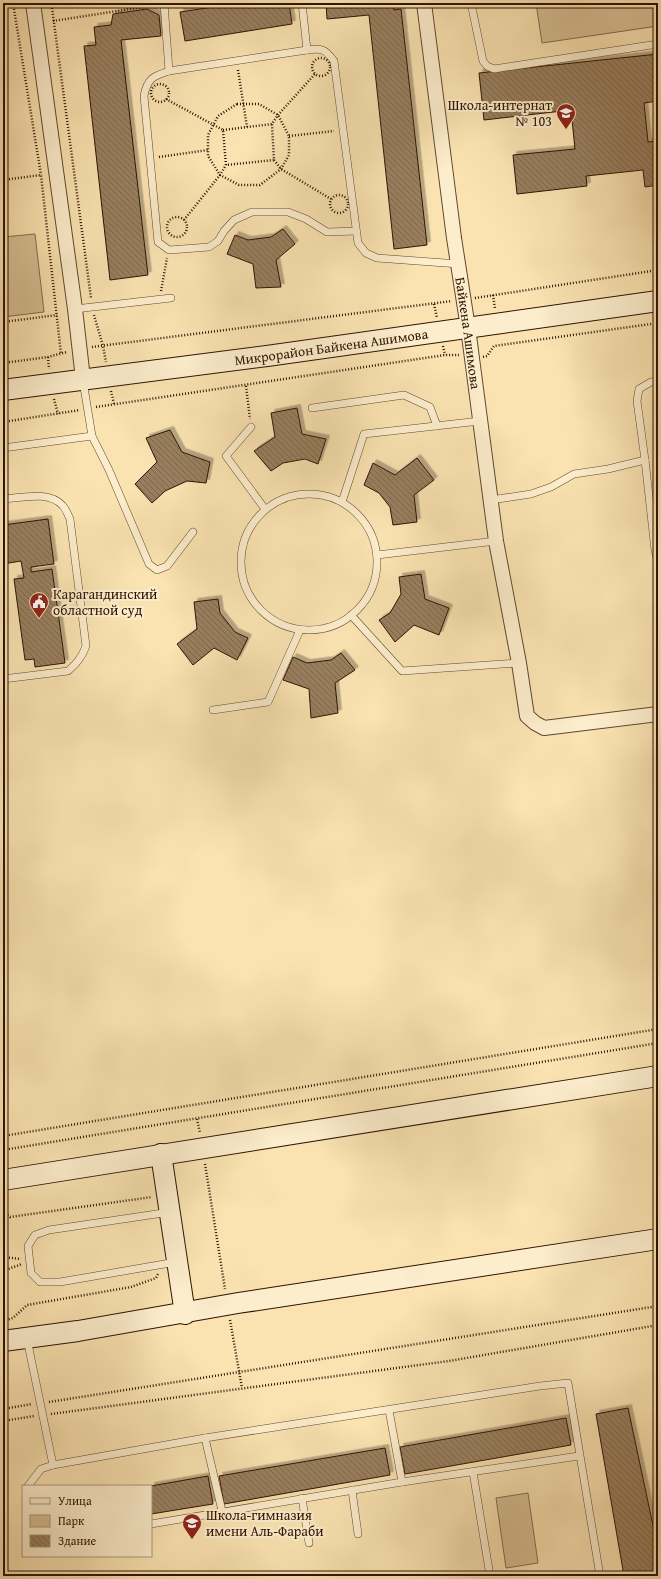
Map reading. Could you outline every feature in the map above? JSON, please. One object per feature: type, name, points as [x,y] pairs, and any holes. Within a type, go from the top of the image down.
[{"type":"main road","name":"Микрорайон Байкена Ашимова","points":[[3,390],[658,301]]},
{"type":"main road","points":[[3,1180],[203,1147],[658,1076]]},
{"type":"main road","points":[[161,1154],[170,1263],[185,1314]]},
{"type":"main road","points":[[3,1341],[78,1331],[185,1314],[228,1305],[658,1239]]},
{"type":"street","name":"Байкена Ашимова","points":[[424,3],[453,230],[468,328],[496,541],[519,663],[527,716],[534,724],[544,728],[658,714]]},
{"type":"street","points":[[37,4],[83,379]]},
{"type":"lane","points":[[302,3],[307,50]]},
{"type":"lane","points":[[471,3],[483,61],[487,66],[494,69],[658,44]]},
{"type":"lane","points":[[164,4],[169,71]]},
{"type":"lane","points":[[356,231],[327,232],[306,219],[288,212],[252,212],[234,220],[224,231],[218,241],[209,247],[169,250],[158,242],[144,96],[146,86],[158,75],[169,71],[318,48],[328,52],[334,61],[358,243],[366,253],[377,258],[459,264]]},
{"type":"lane","points":[[75,309],[171,298]]},
{"type":"lane","points":[[83,379],[92,436],[109,470],[149,564],[157,570],[167,566],[193,532]]},
{"type":"lane","points":[[658,381],[651,382],[639,389],[637,401],[655,550],[658,562]]},
{"type":"lane","points":[[312,408],[404,395],[430,407],[437,426]]},
{"type":"lane","points":[[342,502],[364,434],[480,421]]},
{"type":"lane","points":[[251,427],[226,456],[265,509]]},
{"type":"lane","points":[[3,448],[92,436]]},
{"type":"lane","points":[[491,500],[531,494],[551,487],[574,474],[608,469],[645,460]]},
{"type":"lane","points":[[307,493],[329,496],[342,502],[350,506],[365,522],[375,542],[378,565],[373,587],[361,606],[344,621],[323,629],[300,630],[278,623],[260,610],[247,591],[241,569],[242,547],[250,526],[265,509],[284,497],[307,493]]},
{"type":"lane","points":[[3,499],[39,496],[53,498],[63,506],[70,519],[86,646],[82,657],[68,671],[3,679]]},
{"type":"lane","points":[[377,555],[496,541]]},
{"type":"lane","points":[[351,615],[402,671],[519,663]]},
{"type":"lane","points":[[213,710],[268,702],[300,630]]},
{"type":"lane","points":[[166,1213],[49,1230],[35,1235],[28,1246],[31,1273],[40,1282],[60,1282],[170,1263]]},
{"type":"lane","points":[[27,1338],[52,1465]]},
{"type":"lane","points":[[29,1485],[41,1469],[52,1465],[205,1438],[532,1388],[568,1384],[600,1576]]},
{"type":"lane","points":[[389,1410],[402,1482]]},
{"type":"lane","points":[[205,1438],[222,1511]]},
{"type":"lane","points":[[152,1524],[402,1482],[579,1456]]},
{"type":"lane","points":[[473,1472],[490,1576]]},
{"type":"lane","points":[[352,1490],[358,1534]]},
{"type":"lane","points":[[302,1498],[309,1543]]},
{"type":"path","points":[[13,3],[41,174],[61,354]]},
{"type":"path","points":[[52,3],[53,20],[92,307],[103,346]]},
{"type":"path","points":[[53,20],[164,4]]},
{"type":"path","points":[[319,58],[323,58],[328,61],[330,70],[328,74],[319,76],[315,74],[312,70],[314,61],[319,58]]},
{"type":"path","points":[[237,61],[247,127]]},
{"type":"path","points":[[315,74],[278,115],[272,124],[274,160],[281,169],[331,200]]},
{"type":"path","points":[[162,84],[166,86],[169,90],[169,95],[166,99],[158,102],[154,99],[151,95],[153,86],[162,84]]},
{"type":"path","points":[[166,99],[223,130],[272,124]]},
{"type":"path","points":[[237,104],[259,104],[278,115],[289,136],[290,155],[281,169],[260,185],[239,185],[220,175],[208,156],[208,135],[218,116],[237,104]]},
{"type":"path","points":[[184,220],[220,175],[226,165],[223,130]]},
{"type":"path","points":[[289,136],[343,130]]},
{"type":"path","points":[[151,158],[208,150]]},
{"type":"path","points":[[226,165],[274,160]]},
{"type":"path","points":[[3,180],[41,174]]},
{"type":"path","points":[[336,195],[345,197],[347,206],[345,210],[336,213],[330,206],[331,200],[336,195]]},
{"type":"path","points":[[179,218],[184,220],[186,230],[184,234],[180,237],[175,237],[170,234],[167,230],[167,225],[170,220],[179,218]]},
{"type":"path","points":[[159,299],[169,250]]},
{"type":"path","points":[[3,363],[48,357],[79,349],[464,300],[658,270]]},
{"type":"path","points":[[3,322],[57,315]]},
{"type":"path","points":[[3,422],[114,404],[246,386],[456,354],[472,359],[487,356],[494,346],[658,323]]},
{"type":"path","points":[[246,386],[251,427]]},
{"type":"path","points":[[3,1136],[658,1030]]},
{"type":"path","points":[[3,1150],[658,1043]]},
{"type":"path","points":[[197,1118],[242,1388]]},
{"type":"path","points":[[3,1211],[10,1218],[152,1197],[166,1213]]},
{"type":"path","points":[[3,1257],[30,1260]]},
{"type":"path","points":[[3,1271],[30,1260]]},
{"type":"path","points":[[3,1320],[13,1318],[27,1304],[131,1287],[156,1278],[170,1263]]},
{"type":"path","points":[[3,1409],[658,1306]]},
{"type":"path","points":[[3,1422],[42,1415],[449,1361],[658,1325]]},
{"type":"green space","points":[[536,3],[658,3],[658,26],[542,43]]},
{"type":"green space","points":[[35,234],[44,312],[3,317],[3,237]]},
{"type":"green space","points":[[528,1493],[538,1563],[506,1568],[496,1498]]},
{"type":"building","points":[[240,3],[289,3],[292,24],[185,41],[180,12]]},
{"type":"building","points":[[326,3],[393,3],[394,10],[401,9],[427,245],[394,249],[369,15],[327,19]]},
{"type":"building","points":[[147,9],[159,15],[161,36],[121,40],[148,275],[110,280],[84,46],[96,45],[94,27],[111,25],[113,14]]},
{"type":"building","points":[[658,54],[658,101],[644,103],[648,142],[658,141],[658,185],[645,187],[643,170],[586,176],[587,186],[517,194],[513,155],[575,149],[571,110],[484,120],[479,73]]},
{"type":"building","points":[[283,229],[295,244],[276,260],[281,287],[256,288],[253,264],[227,254],[235,235],[248,240],[271,237]]},
{"type":"building","points":[[297,408],[302,434],[326,439],[318,464],[305,459],[283,463],[271,471],[254,451],[275,437],[271,413]]},
{"type":"building","points":[[170,430],[182,452],[210,462],[206,483],[187,481],[165,491],[152,503],[135,484],[157,462],[146,438]]},
{"type":"building","points":[[417,458],[434,480],[414,495],[417,522],[393,525],[390,507],[379,493],[364,485],[373,463],[395,475]]},
{"type":"building","name":"Карагандинский областной суд","points":[[48,519],[54,564],[31,567],[31,572],[52,569],[65,663],[35,667],[34,659],[25,660],[14,579],[24,578],[21,561],[3,564],[3,525]]},
{"type":"building","points":[[421,574],[425,599],[449,608],[439,635],[414,625],[395,642],[379,620],[390,613],[401,594],[399,577]]},
{"type":"building","points":[[218,599],[220,613],[235,632],[248,638],[237,660],[214,648],[193,665],[177,644],[197,629],[194,602]]},
{"type":"building","points":[[341,653],[355,670],[335,683],[338,713],[311,718],[309,689],[283,680],[293,657],[307,663],[331,660]]},
{"type":"building","points":[[628,1408],[658,1549],[658,1576],[624,1576],[596,1414]]},
{"type":"building","points":[[566,1418],[571,1445],[405,1474],[400,1447]]},
{"type":"building","points":[[385,1448],[390,1475],[224,1504],[219,1476]]},
{"type":"building","points":[[208,1476],[213,1504],[152,1514],[152,1486]]},
{"type":"place","name":"Школа-интернат № 103","points":[[566,130]]},
{"type":"place","name":"Карагандинский областной суд","points":[[39,619]]},
{"type":"place","name":"Школа-гимназия имени Аль-Фараби","points":[[192,1540]]}]
